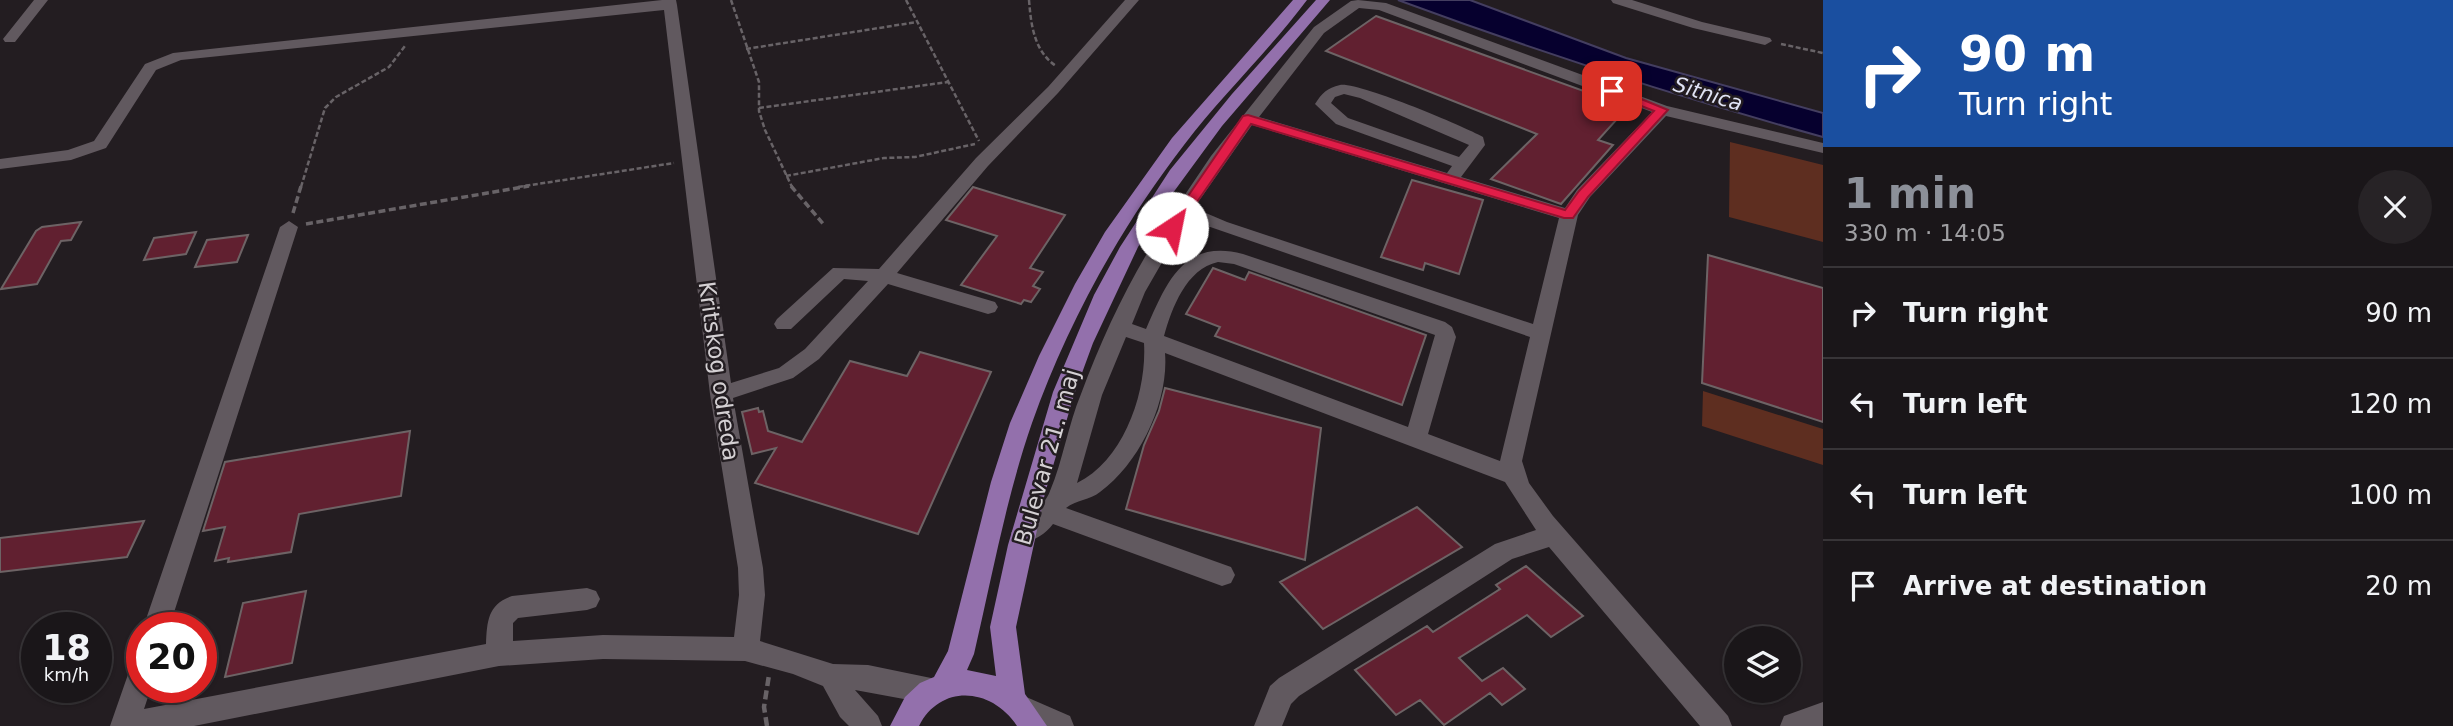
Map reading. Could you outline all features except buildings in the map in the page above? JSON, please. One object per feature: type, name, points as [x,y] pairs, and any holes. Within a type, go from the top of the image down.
[{"type":"main road","name":"Bulevar 21. maj","points":[[904,726],[920,700],[937,688],[961,654],[1003,482],[1021,423],[1049,356],[1085,284],[1112,236],[1178,142],[1300,0]]},
{"type":"main road","name":"Bulevar 21. maj","points":[[1023,711],[1003,627],[1023,533],[1051,427],[1071,368],[1111,279],[1158,200],[1191,156],[1323,0]]},
{"type":"main road","points":[[937,688],[961,681],[979,682],[1023,711]]},
{"type":"street","points":[[10,39],[41,0]]},
{"type":"street","points":[[721,394],[786,373],[812,354],[884,276],[987,146],[1070,70],[1132,0]]},
{"type":"street","points":[[1618,0],[1699,25],[1765,41]]},
{"type":"street","points":[[0,164],[71,155],[100,144],[150,67],[170,58],[669,3]]},
{"type":"street","name":"Kritskog odreda","points":[[669,3],[721,394],[754,590],[753,615],[745,649]]},
{"type":"street","points":[[1055,506],[1091,395],[1119,327],[1161,244],[1248,119],[1319,30],[1356,4],[1381,6],[1662,110],[1823,148]]},
{"type":"street","points":[[1302,25],[1319,30]]},
{"type":"street","points":[[1451,179],[1463,164],[1477,145],[1477,141],[1365,94],[1343,89],[1329,94],[1323,104],[1342,121],[1463,164]]},
{"type":"street","points":[[1662,110],[1583,194],[1569,215],[1511,461],[1520,492],[1718,726]]},
{"type":"street","points":[[1248,119],[1569,215]]},
{"type":"street","points":[[1158,200],[1221,226],[1542,334]]},
{"type":"street","points":[[161,612],[289,227]]},
{"type":"street","points":[[1023,533],[1038,525],[1055,506],[1089,488],[1119,460],[1132,439],[1151,383],[1156,351],[1154,334],[1191,264],[1199,259],[1218,255],[1236,258],[1438,327],[1445,332],[1446,337],[1415,439]]},
{"type":"street","points":[[784,324],[840,272],[884,276],[988,307]]},
{"type":"street","points":[[1119,327],[1513,475]]},
{"type":"street","points":[[1055,506],[1222,575]]},
{"type":"street","points":[[1268,726],[1280,695],[1289,687],[1504,551],[1555,535]]},
{"type":"street","points":[[499,654],[500,618],[512,607],[587,599]]},
{"type":"street","points":[[132,703],[124,726],[499,654],[603,647],[745,649],[833,677],[868,678],[937,688]]},
{"type":"street","points":[[833,677],[850,708],[868,726]]},
{"type":"street","points":[[1023,711],[1060,726]]},
{"type":"street","points":[[1794,726],[1823,715]]},
{"type":"path","points":[[731,0],[761,88],[758,108],[793,191],[824,226]]},
{"type":"path","points":[[786,176],[884,158],[915,157],[987,146],[948,82],[906,0]]},
{"type":"path","points":[[1029,0],[1041,52],[1053,66],[1070,70]]},
{"type":"path","points":[[746,49],[917,22]]},
{"type":"path","points":[[415,33],[389,67],[336,97],[325,108],[289,227],[424,202],[690,160]]},
{"type":"path","points":[[1765,41],[1823,53]]},
{"type":"path","points":[[758,108],[948,82]]},
{"type":"path","points":[[767,726],[764,708],[772,656]]},
{"type":"shaded area","points":[[1730,142],[1823,165],[1823,242],[1729,217]]},
{"type":"shaded area","points":[[1703,391],[1823,429],[1823,465],[1702,426]]},
{"type":"water","name":"Sitnica","points":[[1398,0],[1470,0],[1626,58],[1823,113],[1823,137],[1609,73]]},
{"type":"route","points":[[1172,228],[1248,119],[1569,215],[1583,194],[1662,110],[1612,91]]}]
